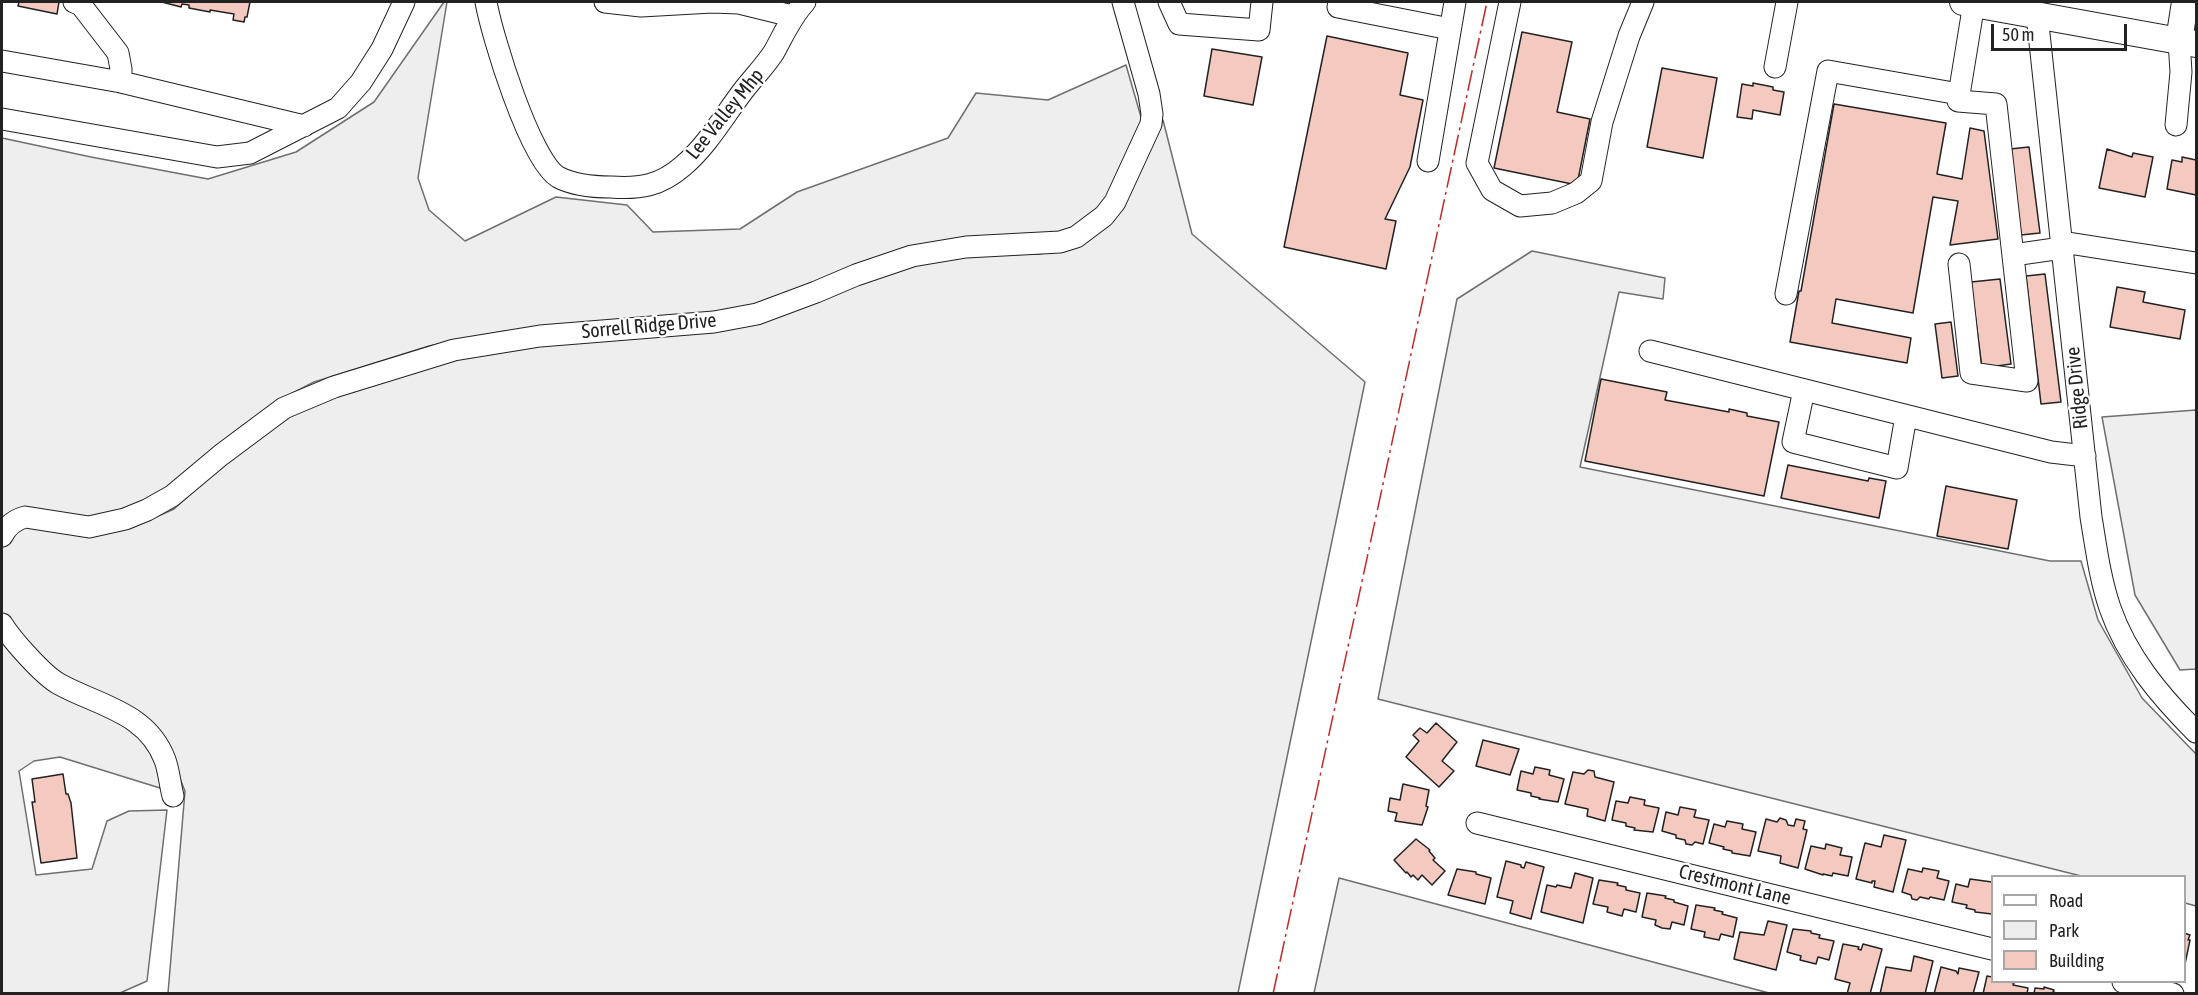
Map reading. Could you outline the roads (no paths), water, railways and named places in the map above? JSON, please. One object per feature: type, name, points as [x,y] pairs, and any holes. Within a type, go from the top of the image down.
[{"type":"main road","points":[[1969,2],[2032,8],[2188,43],[2185,2]]},
{"type":"street","points":[[74,2],[81,5],[118,53],[122,69],[121,82]]},
{"type":"street","points":[[2,119],[217,157],[250,153],[338,108],[361,82],[382,49],[404,2]]},
{"type":"street","name":"Lee Valley Mhp","points":[[486,2],[501,60],[524,122],[542,158],[552,172],[560,178],[583,184],[626,188],[642,188],[657,183],[684,166],[773,53],[799,9]]},
{"type":"street","points":[[605,2],[641,6],[712,2],[799,9]]},
{"type":"street","name":"Sorrell Ridge Drive","points":[[2,536],[6,527],[25,517],[89,527],[125,519],[147,510],[172,496],[221,455],[284,408],[334,387],[386,373],[454,350],[540,336],[714,322],[757,314],[856,275],[912,256],[966,247],[1060,242],[1076,237],[1104,216],[1115,202],[1151,124],[1149,94],[1123,2]]},
{"type":"street","points":[[1169,2],[1179,24],[1259,30],[1262,2]]},
{"type":"street","points":[[1339,2],[1338,7],[1450,29]]},
{"type":"street","points":[[1428,161],[1455,2]]},
{"type":"street","points":[[1510,2],[1477,163],[1492,190],[1520,206],[1552,203],[1576,193],[1591,181],[1602,122],[1629,36],[1643,2]]},
{"type":"street","points":[[1775,66],[1787,2]]},
{"type":"street","points":[[1959,264],[1971,373],[2027,381],[1996,104],[1958,101],[1969,2]]},
{"type":"street","name":"Ridge Drive","points":[[2032,8],[2062,245],[2091,517],[2099,565],[2110,607],[2127,646],[2149,680],[2196,732]]},
{"type":"street","points":[[2176,125],[2181,72],[2188,43]]},
{"type":"street","points":[[2,61],[121,82],[304,126]]},
{"type":"street","points":[[1786,294],[1828,71],[1959,94]]},
{"type":"street","points":[[2013,255],[2062,245],[2196,263]]},
{"type":"street","points":[[1650,351],[2051,452],[2085,456]]},
{"type":"street","points":[[1804,390],[1793,442],[1897,468],[1906,416]]},
{"type":"street","points":[[2,624],[45,674],[58,684],[120,710],[146,729],[165,761],[173,796]]},
{"type":"street","name":"Crestmont Lane","points":[[1477,823],[1991,949]]},
{"type":"street","points":[[2130,983],[2173,993]]}]
